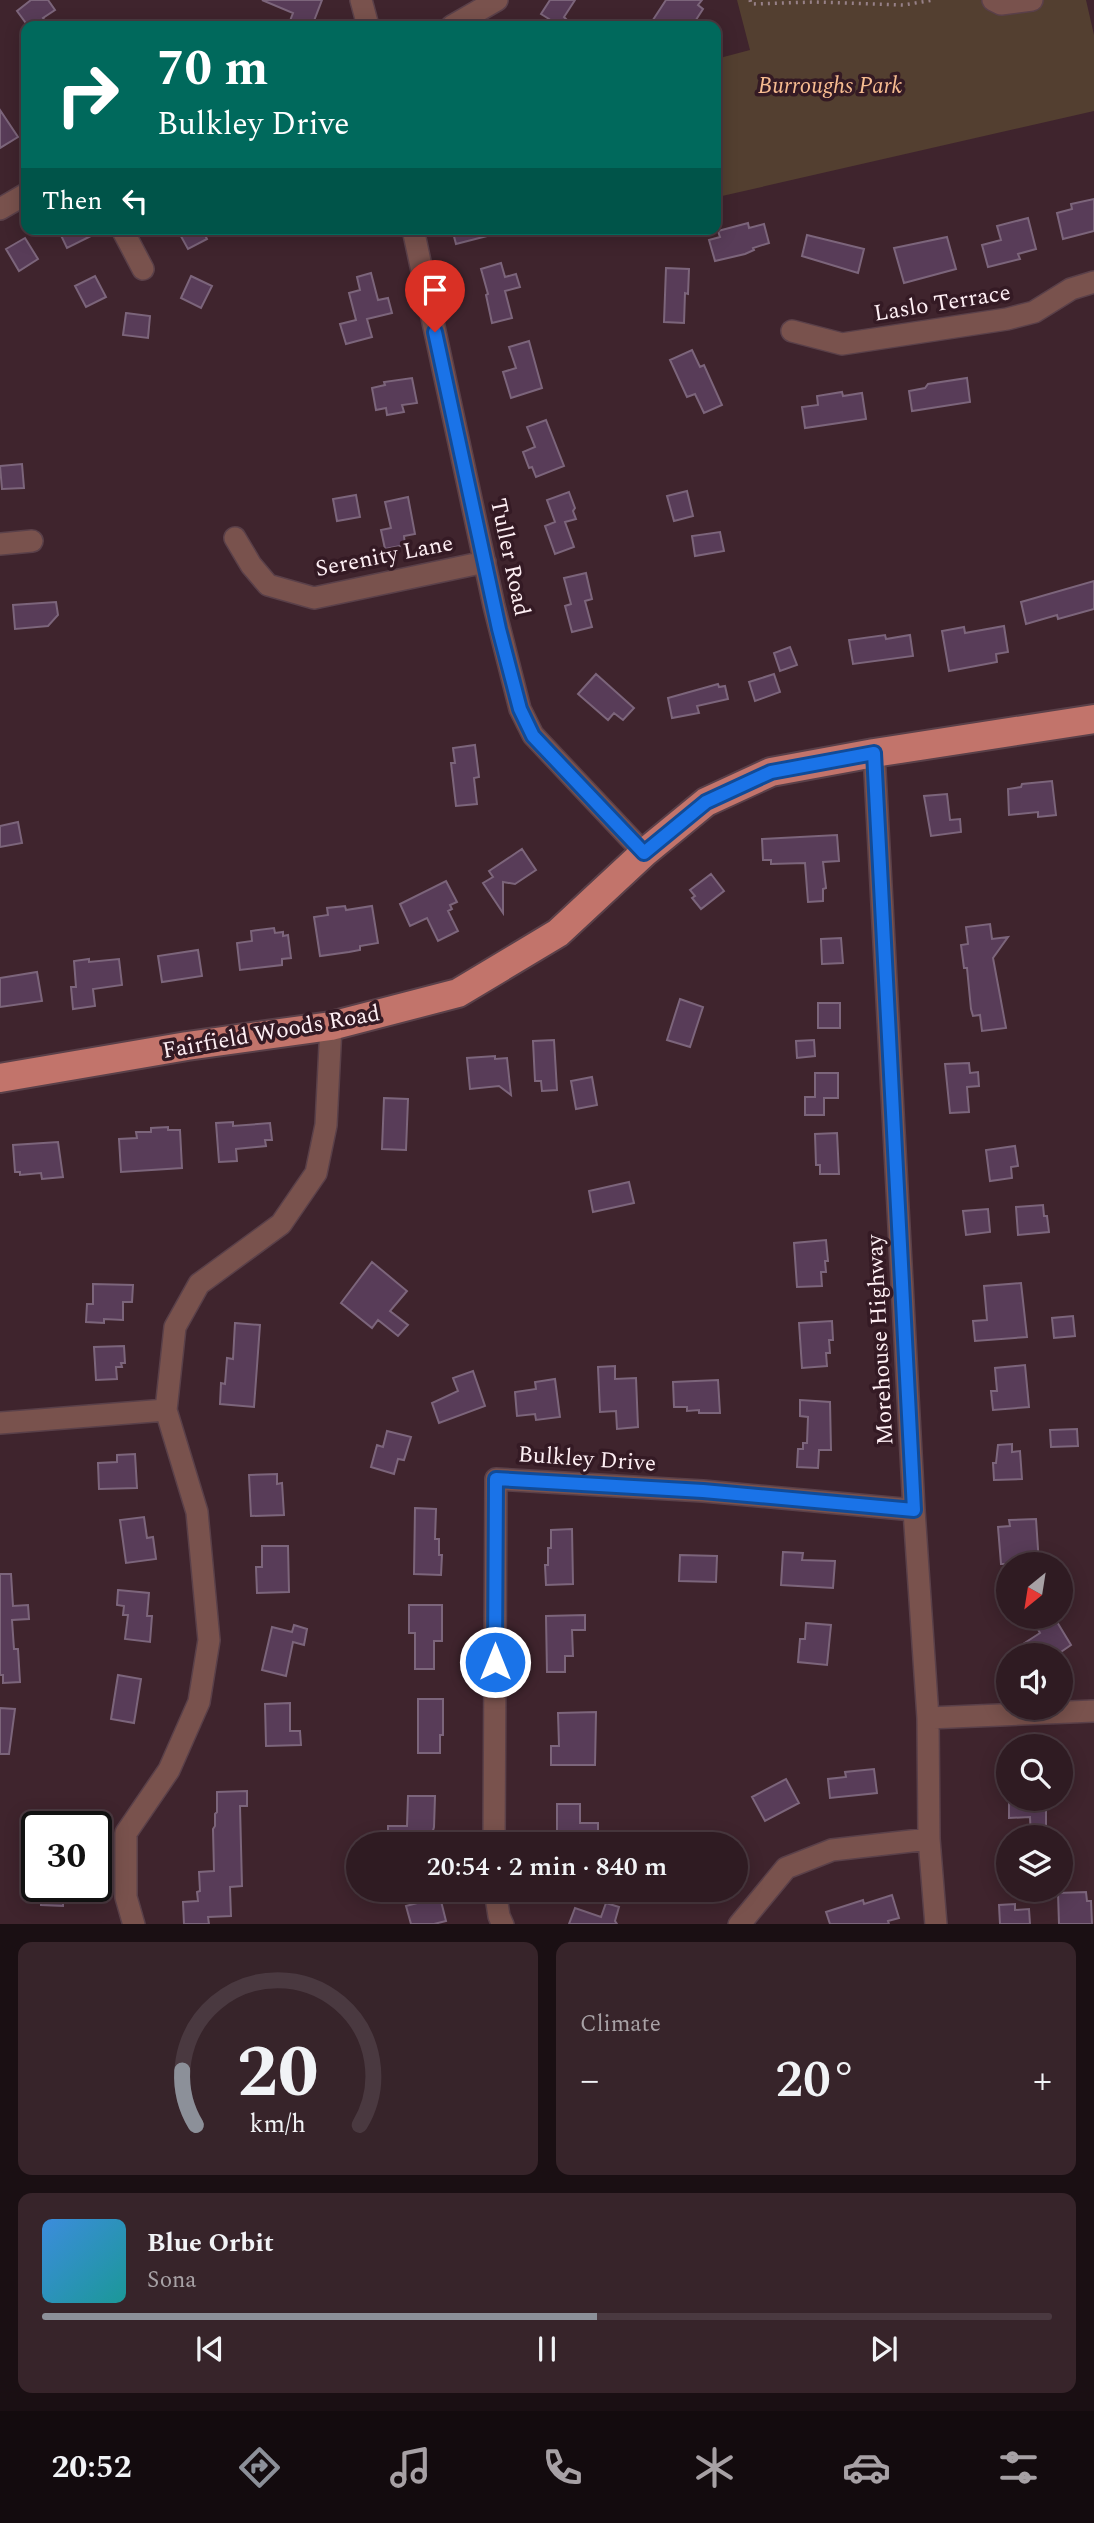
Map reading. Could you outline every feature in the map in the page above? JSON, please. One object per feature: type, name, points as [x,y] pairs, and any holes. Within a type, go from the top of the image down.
[{"type":"main road","name":"Fairfield Woods Road","points":[[0,1078],[187,1046],[331,1026],[458,993],[558,933],[644,853],[706,802],[771,772],[1094,719]]},
{"type":"street","points":[[361,0],[367,21]]},
{"type":"street","points":[[461,21],[497,0]]},
{"type":"street","points":[[993,0],[1001,4],[1032,0]]},
{"type":"street","points":[[0,209],[21,197]]},
{"type":"street","points":[[125,235],[143,269]]},
{"type":"street","name":"Tuller Road","points":[[414,235],[510,675],[520,709],[533,736],[644,853]]},
{"type":"street","name":"Laslo Terrace","points":[[792,331],[842,344],[1007,319],[1034,312],[1070,289],[1094,282]]},
{"type":"street","name":"Serenity Lane","points":[[234,538],[268,585],[314,598],[485,562]]},
{"type":"street","points":[[0,544],[32,541]]},
{"type":"street","name":"Morehouse Highway","points":[[874,753],[914,1510],[928,1718],[929,1839],[936,1924]]},
{"type":"street","points":[[134,1924],[126,1898],[126,1833],[169,1770],[199,1702],[209,1640],[197,1512],[166,1410],[175,1327],[199,1284],[281,1224],[317,1174],[326,1125],[331,1026]]},
{"type":"street","points":[[0,1423],[166,1410]]},
{"type":"street","name":"Bulkley Drive","points":[[494,1832],[496,1479],[703,1491],[914,1510]]},
{"type":"street","points":[[928,1718],[1094,1711]]},
{"type":"street","points":[[739,1924],[786,1868],[832,1850],[929,1839]]},
{"type":"street","points":[[497,1902],[503,1924]]},
{"type":"path","points":[[750,0],[751,4],[815,2],[903,5],[934,0]]},
{"type":"green space","name":"Burroughs Park","points":[[737,0],[1086,0],[1094,35],[1094,111],[722,196],[721,58],[750,50]]},
{"type":"building","points":[[31,0],[48,0],[55,10],[43,18],[45,21],[24,21],[17,11]]},
{"type":"building","points":[[262,0],[322,0],[314,21],[290,21],[293,13]]},
{"type":"building","points":[[550,0],[575,0],[564,17],[568,21],[548,21],[549,19],[541,14]]},
{"type":"building","points":[[666,0],[702,0],[698,5],[703,9],[695,21],[652,21]]},
{"type":"building","points":[[0,110],[18,137],[0,148]]},
{"type":"building","points":[[1094,199],[1094,231],[1063,239],[1057,213],[1072,209],[1071,204]]},
{"type":"building","points":[[1028,218],[1036,249],[1018,254],[1020,259],[988,267],[982,245],[1001,240],[997,226]]},
{"type":"building","points":[[748,223],[749,228],[764,224],[769,243],[753,248],[754,250],[745,254],[715,261],[709,240],[720,237],[721,230]]},
{"type":"building","points":[[61,235],[93,235],[67,248]]},
{"type":"building","points":[[180,235],[205,235],[207,239],[188,249]]},
{"type":"building","points":[[454,235],[491,235],[456,244]]},
{"type":"building","points":[[807,235],[864,249],[858,273],[802,256]]},
{"type":"building","points":[[947,237],[956,269],[904,283],[894,248]]},
{"type":"building","points":[[25,238],[38,259],[19,271],[6,249]]},
{"type":"building","points":[[501,263],[505,277],[516,274],[520,287],[505,291],[512,318],[492,323],[481,269]]},
{"type":"building","points":[[666,268],[689,269],[684,323],[664,322]]},
{"type":"building","points":[[371,273],[378,300],[388,298],[392,313],[367,319],[372,337],[346,344],[340,324],[356,320],[349,293],[360,290],[357,277]]},
{"type":"building","points":[[95,276],[106,297],[86,307],[75,286]]},
{"type":"building","points":[[191,276],[212,286],[201,308],[181,298]]},
{"type":"building","points":[[126,313],[150,316],[148,338],[123,335]]},
{"type":"building","points":[[529,341],[542,388],[511,398],[503,372],[516,368],[509,347]]},
{"type":"building","points":[[692,350],[700,367],[704,365],[722,405],[704,413],[695,394],[687,397],[670,360]]},
{"type":"building","points":[[412,378],[417,403],[402,405],[404,412],[387,415],[386,408],[376,410],[372,388],[385,385],[384,382]]},
{"type":"building","points":[[967,378],[970,402],[912,411],[909,391],[925,388],[928,384]]},
{"type":"building","points":[[842,392],[843,396],[862,393],[866,419],[805,428],[802,407],[818,405],[817,396]]},
{"type":"building","points":[[546,420],[564,466],[536,477],[523,452],[535,447],[527,427]]},
{"type":"building","points":[[22,464],[24,488],[2,489],[0,466]]},
{"type":"building","points":[[687,491],[693,516],[674,521],[667,496]]},
{"type":"building","points":[[569,492],[576,519],[565,522],[574,547],[555,554],[545,526],[555,522],[547,500]]},
{"type":"building","points":[[356,495],[360,517],[337,521],[333,499]]},
{"type":"building","points":[[408,497],[415,534],[404,536],[405,545],[385,549],[381,530],[391,528],[385,502]]},
{"type":"building","points":[[720,532],[724,551],[695,556],[692,536]]},
{"type":"building","points":[[586,573],[592,599],[585,601],[592,627],[572,632],[565,606],[571,604],[564,578]]},
{"type":"building","points":[[1094,581],[1094,609],[1058,619],[1057,615],[1026,624],[1021,602]]},
{"type":"building","points":[[56,602],[58,615],[48,626],[15,629],[13,605]]},
{"type":"building","points":[[1004,626],[1008,652],[996,654],[997,662],[949,671],[942,631],[964,627],[965,633]]},
{"type":"building","points":[[885,635],[886,639],[910,635],[913,656],[853,664],[849,640]]},
{"type":"building","points":[[790,647],[797,665],[780,671],[774,653]]},
{"type":"building","points":[[596,674],[634,708],[623,720],[614,713],[608,720],[578,694]]},
{"type":"building","points":[[774,674],[780,692],[755,701],[749,682]]},
{"type":"building","points":[[718,684],[719,687],[725,686],[728,699],[697,706],[699,713],[672,718],[668,698]]},
{"type":"building","points":[[475,745],[479,777],[474,778],[477,804],[456,806],[451,763],[455,763],[453,748]]},
{"type":"building","points":[[1052,781],[1056,815],[1038,817],[1038,812],[1009,815],[1008,789],[1021,787],[1022,784]]},
{"type":"building","points":[[947,794],[950,820],[960,819],[961,832],[931,836],[924,796]]},
{"type":"building","points":[[18,822],[22,843],[0,847],[0,826]]},
{"type":"building","points":[[837,835],[839,861],[823,862],[826,888],[823,889],[823,901],[808,902],[805,863],[771,864],[771,860],[763,860],[762,839]]},
{"type":"building","points":[[522,849],[536,870],[515,884],[503,882],[503,913],[483,883],[493,877],[489,871]]},
{"type":"building","points":[[711,874],[724,891],[701,909],[692,898],[695,896],[690,890]]},
{"type":"building","points":[[446,881],[457,902],[450,905],[452,909],[448,911],[458,931],[438,941],[427,918],[410,926],[400,904]]},
{"type":"building","points":[[345,906],[346,910],[372,906],[378,943],[360,946],[360,950],[320,956],[314,917],[328,915],[327,908]]},
{"type":"building","points":[[990,924],[992,939],[1008,937],[993,958],[1006,1028],[982,1031],[980,1015],[973,1016],[971,1009],[967,968],[964,968],[961,945],[968,944],[966,927]]},
{"type":"building","points":[[274,928],[275,933],[283,932],[283,936],[288,935],[291,958],[282,959],[282,965],[240,970],[237,943],[252,941],[251,931]]},
{"type":"building","points":[[841,938],[843,963],[822,964],[821,939]]},
{"type":"building","points":[[198,950],[202,976],[162,982],[158,956]]},
{"type":"building","points":[[89,959],[89,962],[119,959],[122,985],[93,989],[95,1006],[73,1009],[71,987],[76,987],[74,961]]},
{"type":"building","points":[[37,972],[42,1001],[0,1007],[0,978]]},
{"type":"building","points":[[680,999],[703,1007],[690,1047],[667,1040]]},
{"type":"building","points":[[818,1003],[840,1003],[840,1028],[818,1028]]},
{"type":"building","points":[[554,1040],[557,1090],[542,1091],[541,1081],[535,1081],[533,1041]]},
{"type":"building","points":[[814,1040],[815,1056],[797,1058],[796,1041]]},
{"type":"building","points":[[495,1056],[495,1059],[507,1058],[511,1095],[499,1086],[470,1089],[467,1058]]},
{"type":"building","points":[[969,1063],[970,1073],[978,1072],[979,1086],[967,1087],[969,1112],[950,1113],[945,1064]]},
{"type":"building","points":[[815,1073],[838,1073],[838,1098],[824,1098],[824,1115],[805,1115],[805,1097],[815,1097]]},
{"type":"building","points":[[592,1077],[597,1105],[576,1109],[571,1081]]},
{"type":"building","points":[[384,1098],[408,1099],[406,1150],[382,1149]]},
{"type":"building","points":[[233,1122],[233,1126],[270,1123],[272,1140],[265,1140],[266,1146],[236,1149],[237,1161],[219,1162],[216,1123]]},
{"type":"building","points":[[168,1127],[168,1130],[180,1130],[182,1168],[121,1172],[119,1139],[137,1138],[136,1132],[151,1132],[151,1128]]},
{"type":"building","points":[[837,1133],[839,1174],[820,1174],[820,1165],[816,1165],[815,1134]]},
{"type":"building","points":[[58,1142],[63,1177],[42,1179],[41,1173],[20,1175],[20,1172],[15,1172],[13,1145]]},
{"type":"building","points":[[1015,1146],[1018,1166],[1011,1167],[1012,1178],[990,1181],[986,1150]]},
{"type":"building","points":[[629,1182],[634,1203],[593,1212],[589,1191]]},
{"type":"building","points":[[1043,1205],[1049,1232],[1018,1235],[1016,1207]]},
{"type":"building","points":[[988,1209],[990,1232],[966,1235],[963,1211]]},
{"type":"building","points":[[826,1240],[828,1261],[825,1261],[826,1272],[821,1272],[822,1286],[797,1287],[794,1243]]},
{"type":"building","points":[[372,1262],[407,1291],[390,1311],[408,1325],[398,1336],[378,1320],[372,1328],[341,1303]]},
{"type":"building","points":[[1021,1283],[1027,1337],[975,1341],[973,1321],[987,1320],[984,1286]]},
{"type":"building","points":[[93,1284],[133,1285],[132,1302],[123,1302],[123,1320],[86,1322],[87,1304],[93,1304]]},
{"type":"building","points":[[1073,1316],[1075,1336],[1054,1338],[1052,1318]]},
{"type":"building","points":[[832,1321],[833,1340],[829,1340],[830,1353],[826,1353],[827,1366],[802,1368],[799,1323]]},
{"type":"building","points":[[235,1323],[260,1325],[254,1407],[220,1404],[221,1383],[225,1384],[227,1358],[233,1359]]},
{"type":"building","points":[[124,1346],[125,1363],[121,1363],[122,1367],[116,1367],[117,1379],[96,1380],[94,1347]]},
{"type":"building","points":[[1025,1365],[1029,1407],[993,1410],[991,1391],[997,1391],[995,1368]]},
{"type":"building","points":[[615,1366],[615,1379],[636,1378],[638,1427],[617,1429],[616,1411],[600,1412],[598,1367]]},
{"type":"building","points":[[473,1371],[485,1406],[439,1423],[432,1403],[458,1391],[453,1378]]},
{"type":"building","points":[[555,1379],[560,1417],[536,1420],[535,1414],[517,1416],[515,1392],[536,1389],[535,1382]]},
{"type":"building","points":[[718,1380],[720,1413],[699,1413],[699,1410],[687,1411],[687,1407],[674,1407],[673,1382]]},
{"type":"building","points":[[800,1400],[830,1402],[831,1450],[819,1450],[818,1468],[797,1467],[798,1449],[803,1449],[803,1443],[807,1443],[808,1417],[800,1416]]},
{"type":"building","points":[[1077,1429],[1078,1446],[1051,1447],[1050,1430]]},
{"type":"building","points":[[387,1431],[411,1437],[404,1460],[398,1459],[394,1474],[371,1467],[377,1445],[383,1447]]},
{"type":"building","points":[[1012,1444],[1012,1452],[1020,1451],[1022,1479],[994,1480],[993,1463],[996,1463],[998,1445]]},
{"type":"building","points":[[135,1454],[137,1488],[99,1489],[98,1463],[117,1462],[117,1455]]},
{"type":"building","points":[[277,1474],[277,1484],[282,1483],[284,1515],[251,1516],[249,1475]]},
{"type":"building","points":[[415,1508],[436,1509],[435,1539],[439,1539],[439,1555],[442,1555],[441,1575],[414,1574]]},
{"type":"building","points":[[144,1517],[147,1538],[153,1537],[156,1559],[126,1563],[120,1520]]},
{"type":"building","points":[[1036,1519],[1038,1552],[1000,1552],[998,1527],[1010,1526],[1009,1520]]},
{"type":"building","points":[[572,1529],[573,1584],[546,1585],[545,1565],[548,1565],[548,1548],[551,1548],[551,1530]]},
{"type":"building","points":[[262,1546],[288,1546],[289,1592],[257,1593],[256,1567],[262,1567]]},
{"type":"building","points":[[783,1552],[803,1553],[802,1560],[835,1561],[833,1588],[781,1585]]},
{"type":"building","points":[[680,1555],[717,1556],[716,1582],[679,1581]]},
{"type":"building","points":[[0,1574],[11,1574],[13,1606],[28,1605],[29,1619],[12,1620],[14,1649],[18,1649],[20,1682],[3,1683],[3,1675],[0,1675]]},
{"type":"building","points":[[118,1590],[149,1593],[147,1616],[152,1616],[150,1642],[125,1639],[128,1615],[123,1615],[124,1606],[117,1605]]},
{"type":"building","points":[[409,1605],[442,1605],[442,1641],[434,1641],[434,1669],[415,1669],[415,1633],[409,1633]]},
{"type":"building","points":[[585,1615],[585,1630],[572,1630],[573,1656],[565,1656],[565,1672],[547,1672],[546,1616]]},
{"type":"building","points":[[806,1623],[831,1625],[827,1665],[798,1662],[800,1639],[805,1639]]},
{"type":"building","points":[[294,1625],[307,1629],[304,1645],[293,1642],[286,1676],[262,1670],[272,1627],[292,1632]]},
{"type":"building","points":[[1038,1629],[1061,1629],[1070,1643],[1025,1643],[1040,1633]]},
{"type":"building","points":[[118,1675],[141,1679],[134,1723],[111,1719]]},
{"type":"building","points":[[418,1699],[443,1699],[440,1753],[418,1753]]},
{"type":"building","points":[[290,1703],[290,1731],[300,1731],[301,1745],[266,1746],[265,1704]]},
{"type":"building","points":[[0,1708],[15,1709],[9,1754],[0,1754]]},
{"type":"building","points":[[596,1712],[595,1765],[551,1765],[551,1746],[559,1746],[558,1713]]},
{"type":"building","points":[[874,1769],[877,1793],[830,1798],[828,1779],[846,1777],[845,1772]]},
{"type":"building","points":[[786,1779],[799,1803],[765,1821],[752,1797]]},
{"type":"building","points":[[247,1791],[247,1806],[240,1806],[242,1886],[230,1887],[231,1916],[208,1917],[209,1924],[184,1924],[183,1902],[198,1901],[199,1872],[214,1871],[213,1829],[217,1812],[217,1792]]},
{"type":"building","points":[[408,1796],[435,1796],[433,1832],[388,1832],[388,1826],[407,1826]]},
{"type":"building","points":[[557,1804],[580,1804],[580,1823],[598,1823],[598,1832],[557,1832]]},
{"type":"building","points":[[1009,1811],[1046,1811],[1046,1825],[1030,1825],[1030,1817],[1009,1818]]},
{"type":"building","points":[[1073,1892],[1086,1892],[1087,1901],[1091,1901],[1092,1924],[1059,1924],[1058,1902],[1073,1902]]},
{"type":"building","points":[[892,1895],[899,1918],[888,1921],[889,1924],[830,1924],[826,1912],[863,1900],[864,1904]]},
{"type":"building","points":[[41,1902],[63,1902],[63,1906],[41,1905]]},
{"type":"building","points":[[421,1902],[441,1902],[446,1921],[411,1924],[406,1906]]},
{"type":"building","points":[[606,1903],[619,1907],[615,1921],[617,1924],[569,1924],[575,1908],[601,1917]]},
{"type":"building","points":[[1015,1904],[1015,1910],[1029,1909],[1030,1924],[1000,1924],[999,1905]]},
{"type":"route","points":[[435,332],[499,629],[520,709],[533,736],[644,853],[706,802],[771,772],[874,753],[914,1510],[703,1491],[496,1479],[495,1662]]}]
